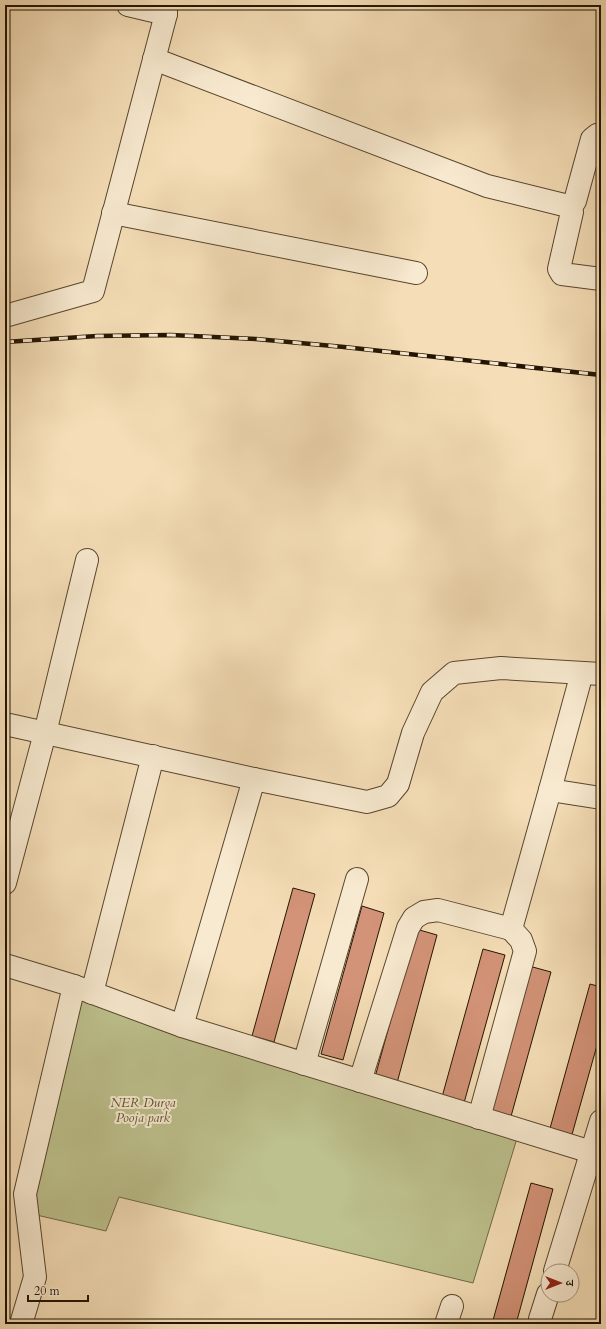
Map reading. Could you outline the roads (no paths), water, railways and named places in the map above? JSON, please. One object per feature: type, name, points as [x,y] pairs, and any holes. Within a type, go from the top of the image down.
[{"type":"street","points":[[5,316],[92,290],[166,10],[128,5]]},
{"type":"street","points":[[154,59],[487,186],[564,205],[570,208],[572,212],[559,269],[560,272],[562,274],[601,279]]},
{"type":"street","points":[[570,208],[575,201],[592,139],[596,135],[601,134]]},
{"type":"street","points":[[113,213],[416,273]]},
{"type":"street","points":[[5,883],[45,733],[87,560]]},
{"type":"street","points":[[5,724],[367,802],[388,796],[398,784],[413,734],[432,692],[454,673],[501,668],[592,673],[550,790],[511,929]]},
{"type":"street","points":[[21,1324],[35,1277],[25,1194],[83,990],[153,756]]},
{"type":"street","points":[[182,1026],[254,778]]},
{"type":"street","points":[[550,790],[601,798]]},
{"type":"street","points":[[304,1064],[357,879]]},
{"type":"street","points":[[360,1081],[408,928],[414,918],[424,912],[438,910],[511,929],[521,940],[525,951],[479,1118]]},
{"type":"street","points":[[5,964],[83,990],[182,1026],[596,1154]]},
{"type":"street","points":[[558,1263],[596,1154],[601,1121]]},
{"type":"street","points":[[540,1319],[545,1303]]},
{"type":"railway","points":[[5,342],[97,336],[171,335],[256,339],[601,375]]},
{"type":"park label","name":"NER Durga Pooja park","points":[[143,1110]]}]
